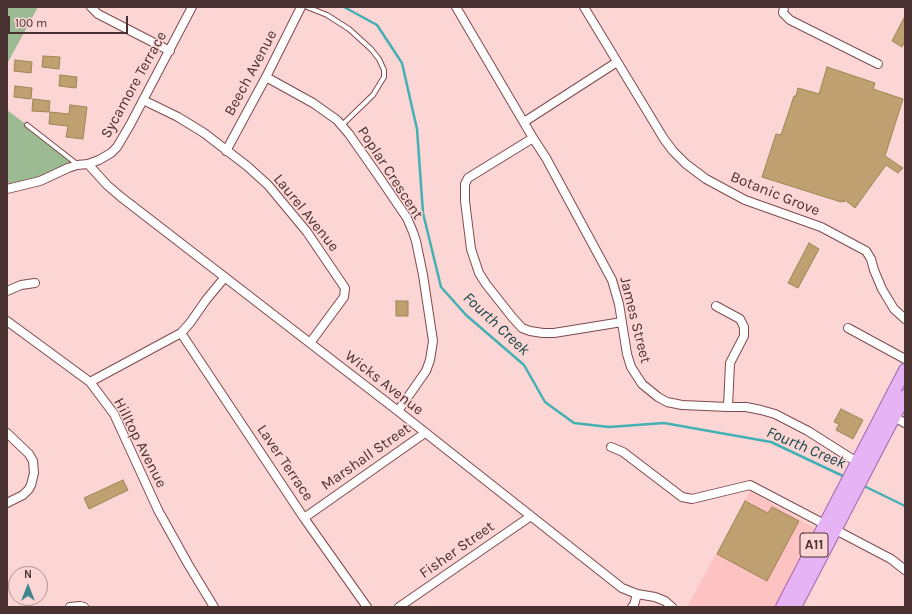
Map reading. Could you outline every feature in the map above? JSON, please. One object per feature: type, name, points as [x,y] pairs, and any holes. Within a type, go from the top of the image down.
[{"type":"main road","name":"A11","points":[[782,607],[830,527],[857,476],[905,370]]},
{"type":"main road","name":"A11","points":[[857,476],[894,418],[905,396]]},
{"type":"main road","name":"A11","points":[[794,607],[830,527]]},
{"type":"street","points":[[91,7],[98,14],[170,51]]},
{"type":"street","name":"Sycamore Terrace","points":[[7,189],[40,181],[68,168],[99,160],[111,153],[117,147],[170,51],[192,7]]},
{"type":"street","name":"Beech Avenue","points":[[226,151],[302,7]]},
{"type":"street","name":"James Street","points":[[456,7],[546,158],[612,280],[616,290],[627,354],[631,367],[642,384],[651,392],[668,402],[746,407],[775,414],[808,431],[857,476]]},
{"type":"street","name":"Botanic Grove","points":[[584,7],[664,139],[686,164],[706,179],[745,200],[821,227],[866,251],[870,254],[874,270],[885,294],[897,312],[905,319]]},
{"type":"street","points":[[784,7],[783,13],[790,20],[878,64]]},
{"type":"street","points":[[524,122],[616,62]]},
{"type":"street","name":"Poplar Crescent","points":[[266,77],[326,111],[342,126],[407,218],[416,241],[423,275],[433,341],[426,371],[398,411]]},
{"type":"street","name":"Laurel Avenue","points":[[143,100],[178,117],[204,133],[246,166],[268,184],[307,232],[345,288],[344,297],[310,343]]},
{"type":"street","points":[[533,138],[468,178],[465,184],[465,201],[472,249],[479,273],[512,317],[522,328],[530,331],[554,333],[622,322]]},
{"type":"street","name":"Wicks Avenue","points":[[88,164],[107,185],[121,197],[398,411],[622,588],[637,594],[655,597],[672,607]]},
{"type":"street","points":[[90,382],[182,333],[225,277]]},
{"type":"street","points":[[7,291],[21,285],[35,283]]},
{"type":"street","points":[[716,306],[740,319],[744,327],[744,336],[730,363],[728,407]]},
{"type":"street","name":"Hilltop Avenue","points":[[7,321],[90,382],[114,414],[158,510],[214,607]]},
{"type":"street","points":[[848,328],[905,358]]},
{"type":"street","name":"Laver Terrace","points":[[182,333],[304,518],[367,607]]},
{"type":"street","points":[[894,418],[905,423]]},
{"type":"street","points":[[7,433],[29,454],[33,461],[34,473],[32,485],[23,495],[7,503]]},
{"type":"street","name":"Marshall Street","points":[[304,518],[425,433]]},
{"type":"street","points":[[611,447],[623,452],[682,497],[692,499],[750,485],[891,559],[905,570]]},
{"type":"street","name":"Fisher Street","points":[[399,607],[531,516]]},
{"type":"street","points":[[632,607],[637,594]]},
{"type":"street","points":[[70,607],[84,607]]},
{"type":"lane","points":[[307,7],[327,15],[349,29],[371,49],[379,59],[384,70],[384,77],[373,95],[342,126]]},
{"type":"lane","points":[[27,125],[77,165]]},
{"type":"shaded area","points":[[750,491],[818,530],[776,607],[687,607]]},
{"type":"green space","points":[[7,7],[38,7],[7,64]]},
{"type":"green space","points":[[7,110],[27,125],[77,165],[7,190]]},
{"type":"building","points":[[905,16],[905,41],[902,47],[892,41]]},
{"type":"building","points":[[43,56],[60,57],[59,69],[42,67]]},
{"type":"building","points":[[15,60],[32,62],[31,73],[14,71]]},
{"type":"building","points":[[827,67],[875,83],[873,89],[903,99],[885,156],[903,168],[898,173],[886,165],[855,208],[845,200],[844,202],[841,202],[762,177],[776,134],[781,135],[798,88],[819,94]]},
{"type":"building","points":[[60,75],[77,77],[76,88],[59,86]]},
{"type":"building","points":[[15,86],[32,88],[31,99],[14,97]]},
{"type":"building","points":[[33,99],[50,101],[49,112],[32,111]]},
{"type":"building","points":[[70,105],[87,107],[83,139],[66,137],[68,126],[49,124],[50,112],[69,114]]},
{"type":"building","points":[[809,243],[819,249],[798,288],[788,283]]},
{"type":"building","points":[[396,301],[408,301],[408,316],[396,316]]},
{"type":"building","points":[[841,409],[863,420],[853,439],[836,430],[839,424],[834,422]]},
{"type":"building","points":[[123,480],[128,490],[89,509],[84,498]]},
{"type":"building","points":[[745,501],[768,513],[772,507],[799,521],[767,581],[717,554]]},
{"type":"waterway","name":"Fourth Creek","points":[[344,7],[377,25],[402,63],[417,129],[423,213],[441,287],[466,315],[524,365],[545,402],[574,423],[609,427],[664,423],[771,442],[845,477]]},
{"type":"waterway","name":"Fourth Creek","points":[[862,485],[905,506]]}]
